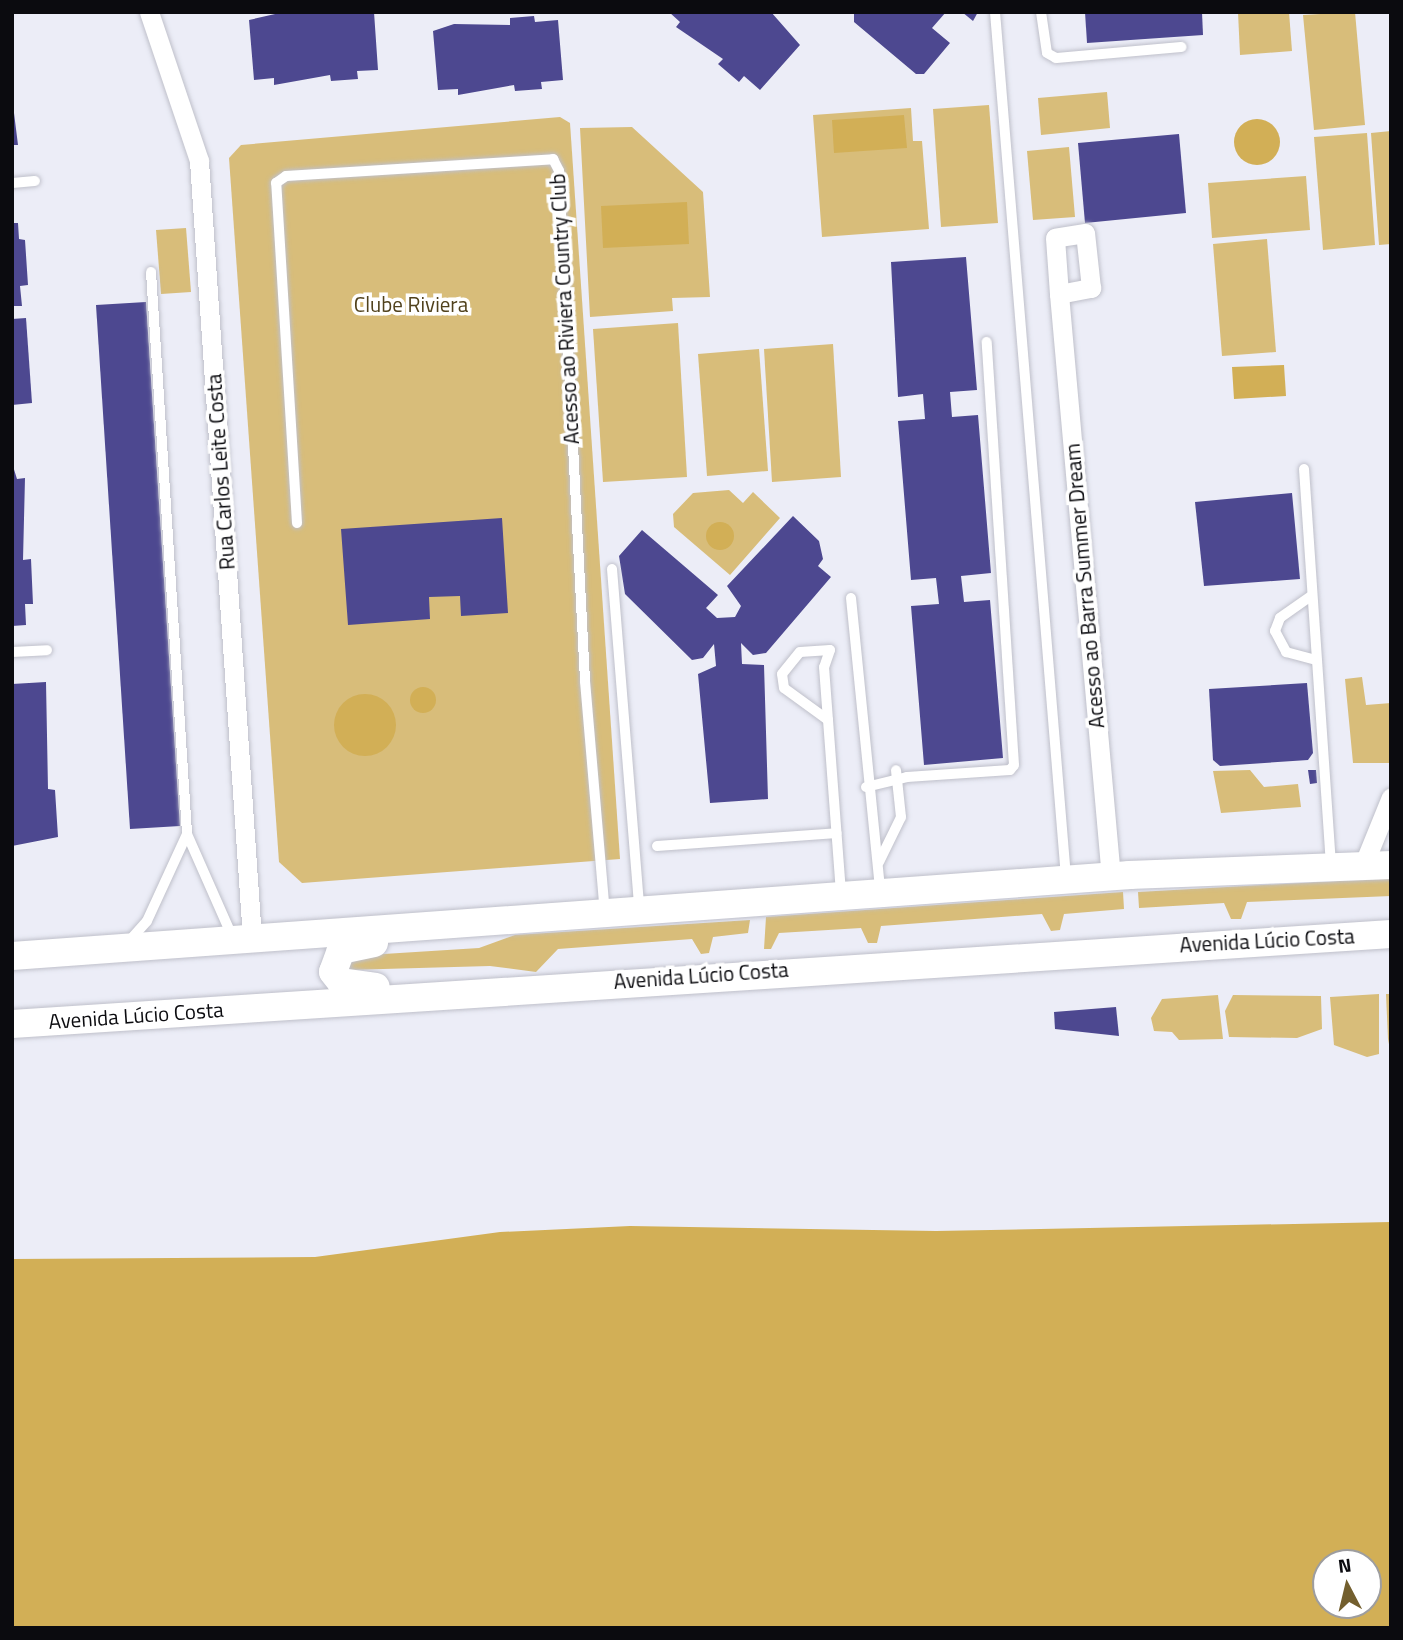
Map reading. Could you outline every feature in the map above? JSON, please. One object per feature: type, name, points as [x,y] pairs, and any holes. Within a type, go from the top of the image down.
[{"type":"main road","points":[[12,956],[1111,878],[1377,866]]},
{"type":"main road","points":[[447,992],[341,982],[332,962],[341,950],[462,924]]},
{"type":"main road","name":"Avenida Lúcio Costa","points":[[12,1024],[447,992],[1391,934]]},
{"type":"street","name":"Rua Carlos Leite Costa","points":[[149,12],[199,161],[243,940]]},
{"type":"street","name":"Acesso ao Barra Summer Dream","points":[[1059,294],[1111,878]]},
{"type":"street","points":[[1377,866],[1391,797]]},
{"type":"lane","points":[[995,12],[1066,881]]},
{"type":"lane","points":[[1041,12],[1047,53],[1056,58],[1182,47]]},
{"type":"lane","name":"Acesso ao Riviera Country Club","points":[[297,523],[276,183],[286,176],[553,159],[559,171],[584,668],[605,913]]},
{"type":"lane","points":[[12,183],[35,181]]},
{"type":"lane","points":[[151,272],[187,834],[243,940]]},
{"type":"lane","points":[[866,786],[896,784],[907,777],[1010,770],[1014,765],[986,342]]},
{"type":"lane","points":[[1304,468],[1331,867]]},
{"type":"lane","points":[[612,569],[639,911]]},
{"type":"lane","points":[[1311,596],[1280,618],[1275,638],[1286,652],[1316,660]]},
{"type":"lane","points":[[851,598],[866,786],[879,862],[881,895]]},
{"type":"lane","points":[[12,652],[47,650]]},
{"type":"lane","points":[[828,720],[784,688],[782,674],[800,652],[830,650],[824,667],[828,720],[836,833],[841,897]]},
{"type":"lane","points":[[879,862],[901,817],[896,770]]},
{"type":"lane","points":[[657,846],[836,833]]},
{"type":"lane","points":[[119,948],[148,921],[187,834]]},
{"type":"green space","points":[[1238,12],[1289,12],[1292,51],[1240,55]]},
{"type":"green space","points":[[1355,12],[1365,125],[1314,130],[1303,15]]},
{"type":"green space","points":[[1107,92],[1110,128],[1041,135],[1038,98]]},
{"type":"green space","points":[[989,105],[998,223],[941,227],[933,109]]},
{"type":"green space","points":[[911,108],[913,141],[922,141],[929,229],[822,237],[813,115]]},
{"type":"green space","name":"Clube Riviera","points":[[560,117],[570,123],[620,859],[302,883],[279,862],[229,158],[241,145]]},
{"type":"green space","points":[[632,127],[703,192],[710,297],[672,298],[673,311],[590,317],[580,128]]},
{"type":"green space","points":[[1391,131],[1391,244],[1379,245],[1371,133]]},
{"type":"green space","points":[[1367,133],[1375,245],[1323,250],[1314,137]]},
{"type":"green space","points":[[1069,147],[1075,217],[1033,220],[1027,151]]},
{"type":"green space","points":[[1306,176],[1310,230],[1212,238],[1208,183]]},
{"type":"green space","points":[[186,228],[191,292],[161,294],[156,230]]},
{"type":"green space","points":[[1267,239],[1276,352],[1222,356],[1213,244]]},
{"type":"green space","points":[[678,323],[687,477],[603,482],[593,329]]},
{"type":"green space","points":[[833,344],[841,477],[772,482],[764,349]]},
{"type":"green space","points":[[759,349],[768,471],[707,476],[698,354]]},
{"type":"green space","points":[[729,490],[743,503],[753,492],[780,518],[730,575],[674,527],[673,514],[693,493]]},
{"type":"green space","points":[[1362,677],[1366,705],[1391,703],[1391,763],[1353,763],[1345,679]]},
{"type":"green space","points":[[1250,770],[1264,787],[1298,784],[1301,807],[1221,813],[1213,771]]},
{"type":"green space","points":[[1391,878],[1391,896],[1247,902],[1241,919],[1231,919],[1224,903],[1139,908],[1138,892]]},
{"type":"green space","points":[[1123,892],[1124,909],[1064,914],[1060,930],[1051,931],[1042,914],[881,926],[877,943],[868,943],[861,928],[779,933],[771,949],[764,949],[766,917]]},
{"type":"green space","points":[[750,920],[748,933],[713,937],[709,953],[701,954],[692,939],[558,949],[536,972],[490,966],[347,970],[352,956],[479,948],[515,935]]},
{"type":"green space","points":[[1379,994],[1379,1054],[1367,1057],[1334,1045],[1330,997]]},
{"type":"green space","points":[[1386,994],[1391,994],[1391,1055],[1388,1039]]},
{"type":"green space","points":[[1218,995],[1223,1039],[1179,1040],[1172,1032],[1154,1031],[1151,1018],[1162,999]]},
{"type":"green space","points":[[1233,995],[1321,996],[1322,1029],[1297,1038],[1229,1037],[1225,1011]]},
{"type":"shaded area","points":[[904,115],[907,148],[834,153],[832,120]]},
{"type":"shaded area","points":[[1257,119],[1273,126],[1280,142],[1273,158],[1257,165],[1241,158],[1234,142],[1241,126]]},
{"type":"shaded area","points":[[687,202],[689,244],[603,248],[601,206]]},
{"type":"shaded area","points":[[1284,365],[1286,396],[1234,399],[1232,367]]},
{"type":"shaded area","points":[[720,522],[730,526],[734,536],[730,546],[720,550],[710,546],[706,536],[710,526]]},
{"type":"shaded area","points":[[423,687],[432,691],[436,700],[432,709],[423,713],[414,709],[410,700],[414,691]]},
{"type":"shaded area","points":[[365,694],[387,703],[396,725],[387,747],[365,756],[343,747],[334,725],[343,703]]},
{"type":"shaded area","points":[[1391,1222],[1391,1628],[12,1628],[12,1259],[315,1257],[500,1232],[630,1226],[936,1231]]},
{"type":"building","points":[[284,12],[374,12],[378,70],[357,71],[358,79],[331,81],[330,75],[274,85],[274,78],[254,80],[249,20]]},
{"type":"building","points":[[669,12],[771,12],[800,45],[760,90],[744,76],[739,82],[718,64],[723,59],[676,27],[680,22]]},
{"type":"building","points":[[854,12],[946,12],[932,28],[950,43],[924,74],[916,74],[854,22]]},
{"type":"building","points":[[962,12],[978,12],[973,21]]},
{"type":"building","points":[[1085,12],[1202,12],[1203,35],[1087,43]]},
{"type":"building","points":[[534,16],[535,22],[558,20],[563,80],[541,82],[542,89],[515,91],[514,85],[458,95],[458,89],[438,90],[433,31],[454,24],[510,25],[510,18]]},
{"type":"building","points":[[12,97],[18,145],[12,145]]},
{"type":"building","points":[[1179,134],[1186,213],[1085,223],[1078,143]]},
{"type":"building","points":[[12,223],[18,223],[19,239],[25,240],[28,285],[20,286],[22,306],[12,306]]},
{"type":"building","points":[[966,257],[977,390],[950,392],[952,417],[978,415],[991,573],[961,576],[964,602],[990,600],[1003,758],[924,765],[911,606],[939,604],[936,578],[911,580],[898,421],[925,419],[923,394],[898,397],[891,262]]},
{"type":"building","points":[[146,302],[180,826],[130,829],[96,305]]},
{"type":"building","points":[[26,318],[32,403],[12,405],[12,319]]},
{"type":"building","points":[[12,463],[17,479],[25,478],[23,560],[31,559],[33,604],[25,604],[26,625],[12,626]]},
{"type":"building","points":[[1292,493],[1300,579],[1204,586],[1195,502]]},
{"type":"building","points":[[793,516],[819,541],[823,559],[818,566],[831,577],[766,653],[753,655],[741,643],[742,664],[764,665],[768,799],[710,803],[698,674],[716,666],[714,644],[703,658],[692,660],[625,594],[619,556],[642,530],[718,595],[706,608],[717,618],[735,617],[741,606],[727,586]]},
{"type":"building","points":[[502,518],[508,613],[461,616],[460,596],[429,597],[430,619],[348,625],[341,529]]},
{"type":"building","points":[[46,682],[48,789],[55,790],[58,837],[12,846],[12,684]]},
{"type":"building","points":[[1307,683],[1313,753],[1308,760],[1220,766],[1213,760],[1209,689]]},
{"type":"building","points":[[1308,770],[1316,770],[1317,783],[1310,784]]},
{"type":"building","points":[[1116,1007],[1119,1036],[1055,1029],[1054,1012]]}]
